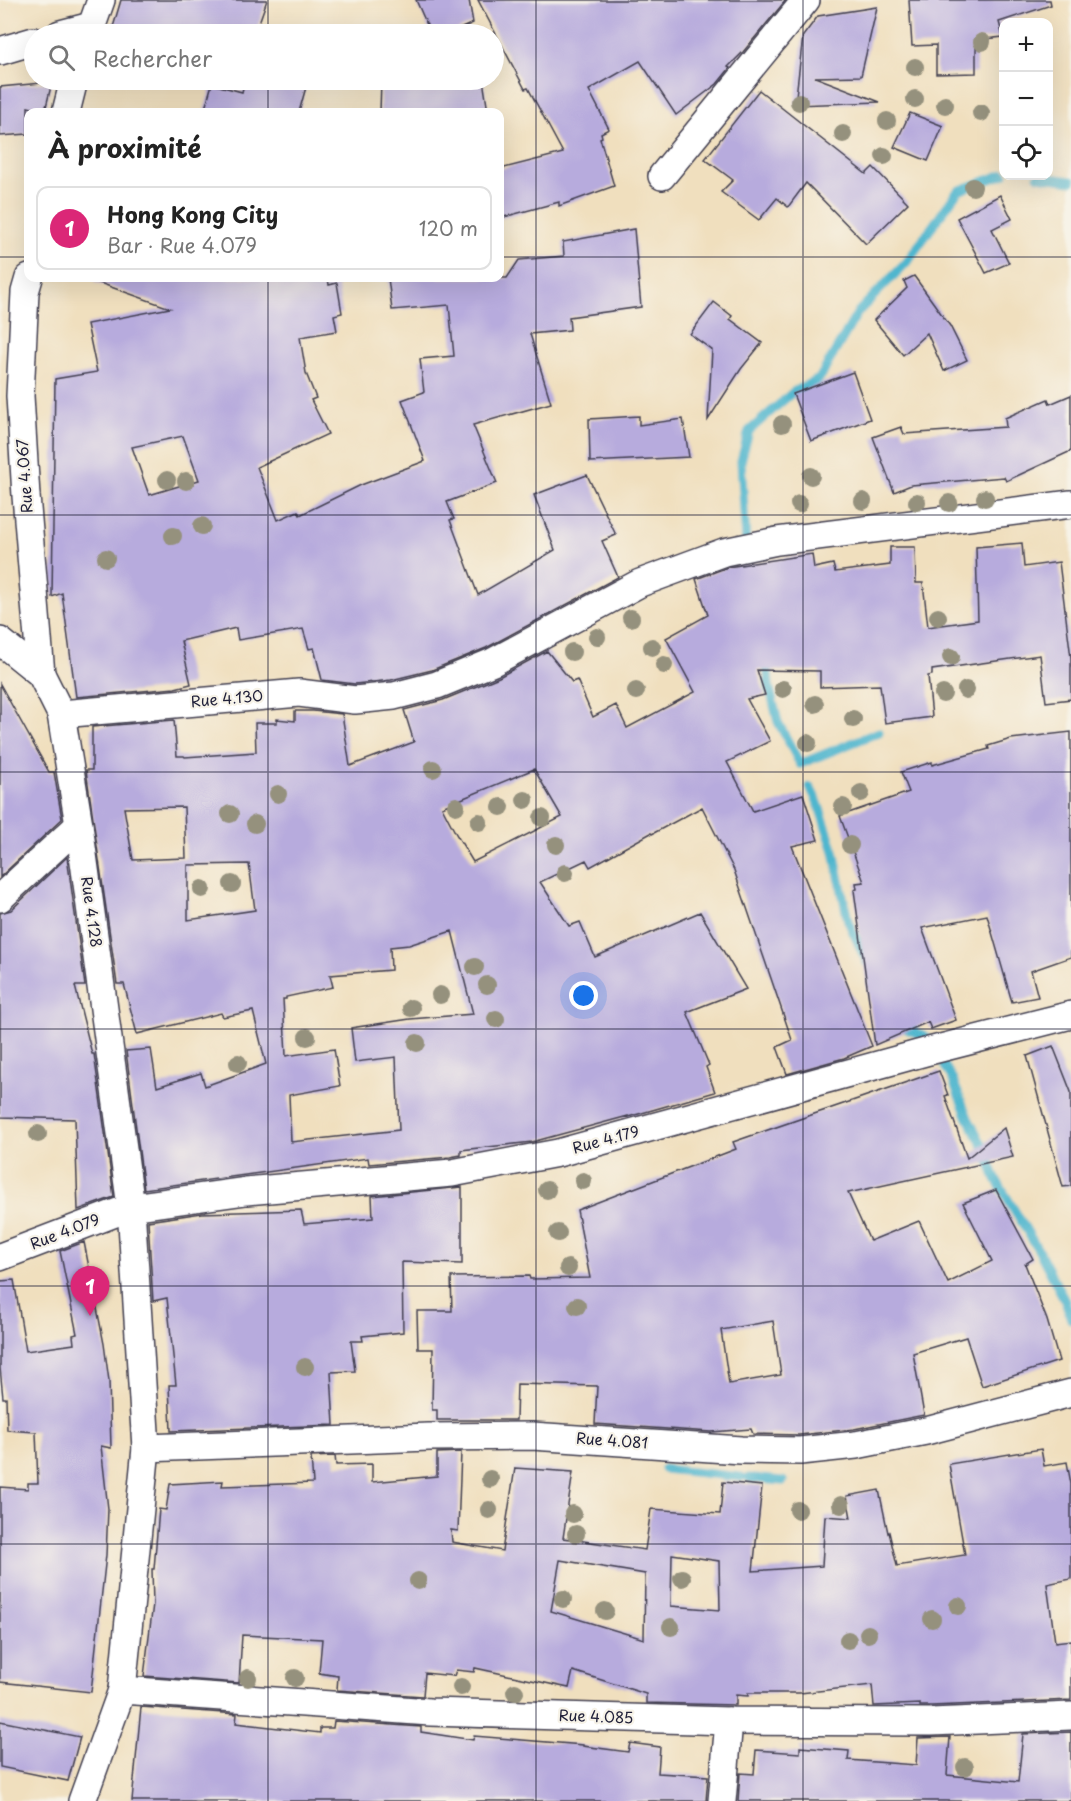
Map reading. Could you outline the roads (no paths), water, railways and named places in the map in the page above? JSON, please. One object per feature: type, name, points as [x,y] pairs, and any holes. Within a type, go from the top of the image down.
[{"type":"street","points":[[92,24],[101,0]]},
{"type":"street","points":[[662,176],[806,0]]},
{"type":"street","points":[[0,51],[24,44]]},
{"type":"street","points":[[67,108],[72,90]]},
{"type":"street","name":"Rue 4.067","points":[[28,282],[25,292],[20,396],[40,674]]},
{"type":"street","name":"Rue 4.130","points":[[61,714],[299,693],[355,700],[394,696],[437,685],[493,662],[640,583],[724,552],[777,540],[1071,504]]},
{"type":"street","name":"Rue 4.128","points":[[0,640],[40,674],[61,714],[79,825],[131,1207],[146,1448],[122,1690],[82,1801]]},
{"type":"street","points":[[0,898],[79,825]]},
{"type":"street","name":"Rue 4.179","points":[[131,1207],[246,1191],[452,1173],[558,1153],[929,1051],[1071,1015]]},
{"type":"street","name":"Rue 4.079","points":[[0,1257],[131,1207]]},
{"type":"street","name":"Rue 4.081","points":[[146,1448],[429,1437],[532,1436],[800,1452],[856,1445],[926,1431],[1071,1393]]},
{"type":"street","name":"Rue 4.085","points":[[122,1690],[430,1712],[729,1721],[931,1722],[1071,1716]]},
{"type":"street","points":[[722,1801],[729,1721]]},
{"type":"waterway","points":[[746,541],[741,461],[749,431],[793,392],[819,379],[858,312],[906,263],[958,191],[999,176]]},
{"type":"waterway","points":[[1053,178],[1071,181]]},
{"type":"waterway","points":[[767,661],[769,685],[778,722],[800,764],[879,732]]},
{"type":"waterway","points":[[810,787],[818,803],[834,851],[848,921],[867,963]]},
{"type":"waterway","points":[[902,1025],[926,1037]]},
{"type":"waterway","points":[[944,1065],[984,1148],[996,1179],[1040,1253],[1065,1301],[1071,1319]]},
{"type":"waterway","points":[[664,1469],[741,1477]]},
{"type":"waterway","points":[[749,1478],[783,1481]]},
{"type":"place","name":"Hong Kong City","points":[[90,1316]]}]
